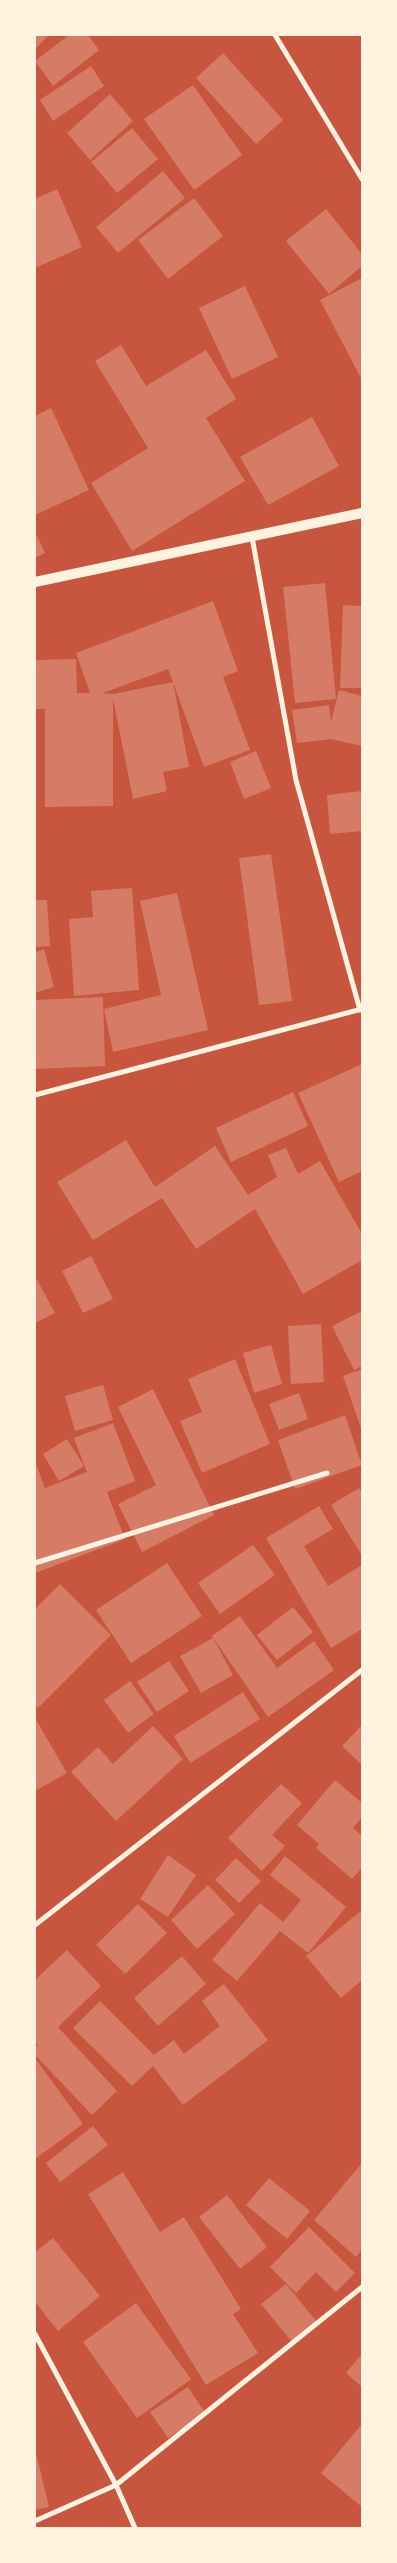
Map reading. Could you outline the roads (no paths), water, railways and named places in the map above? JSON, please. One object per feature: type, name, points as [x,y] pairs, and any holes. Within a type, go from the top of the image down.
[{"type":"main road","points":[[35,582],[362,513]]},
{"type":"street","points":[[276,35],[362,179]]},
{"type":"street","points":[[35,1095],[361,1010],[296,780],[252,536]]},
{"type":"street","points":[[35,1562],[327,1473]]},
{"type":"street","points":[[35,1925],[362,1670]]},
{"type":"street","points":[[35,2521],[116,2485],[362,2286]]},
{"type":"street","points":[[35,2334],[116,2485],[135,2528]]}]
